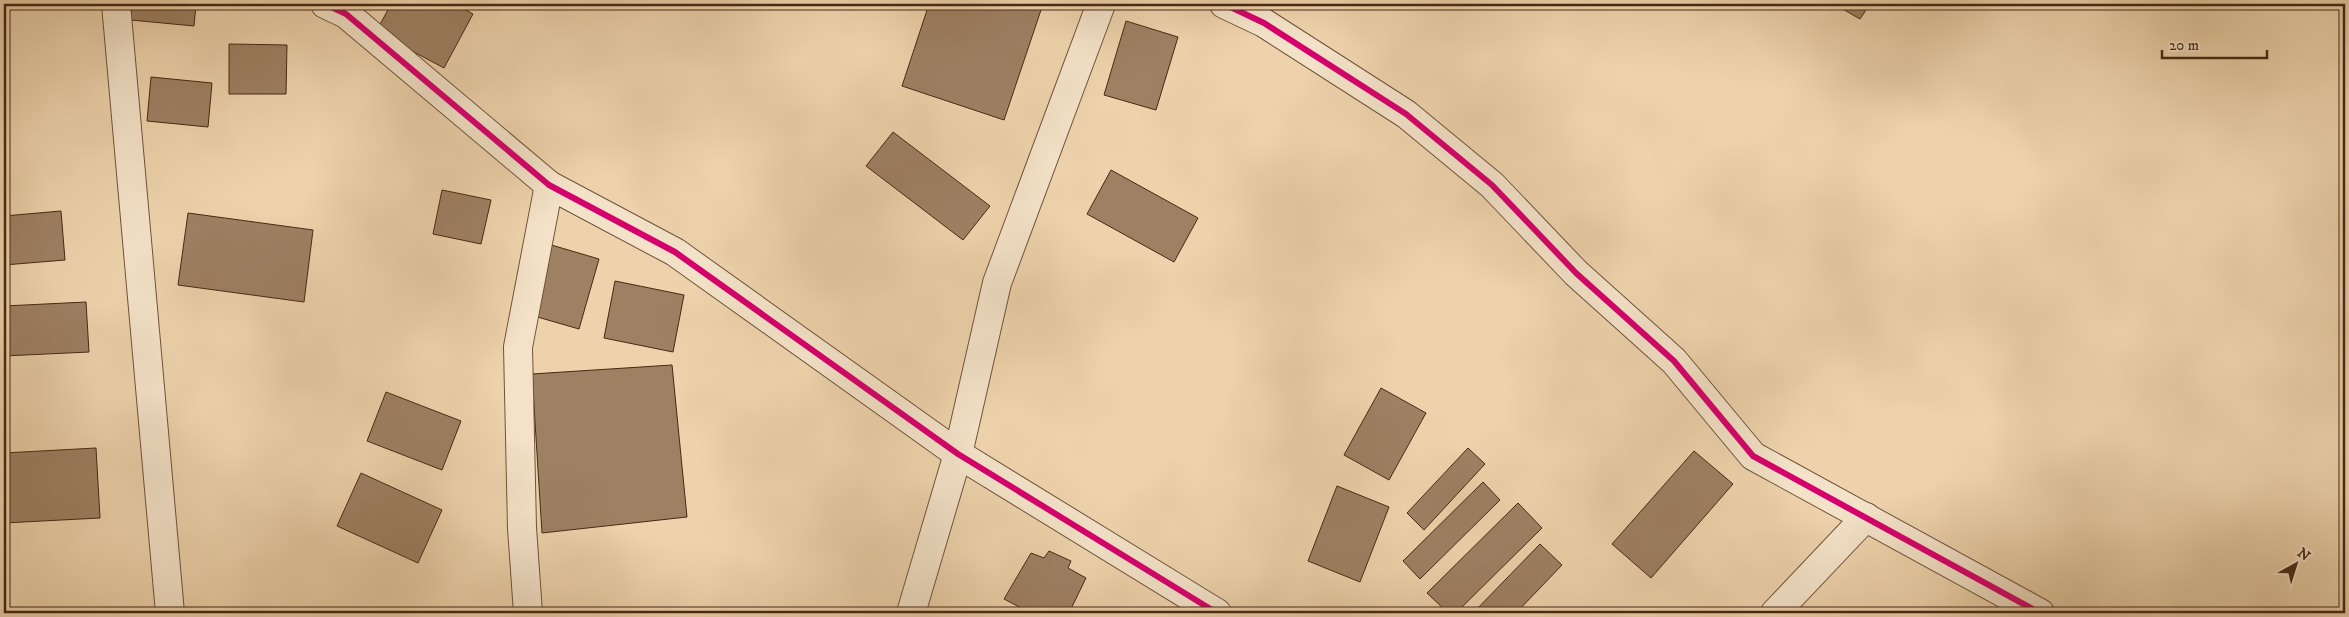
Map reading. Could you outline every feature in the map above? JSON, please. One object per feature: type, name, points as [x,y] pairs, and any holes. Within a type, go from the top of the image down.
[{"type":"street","points":[[116,4],[170,613]]},
{"type":"street","points":[[911,613],[958,454],[997,283],[1101,4]]},
{"type":"street","points":[[1224,4],[1264,23],[1413,120],[1492,184],[1576,273],[1674,362],[1753,456],[2040,613]]},
{"type":"street","points":[[340,7],[549,185],[675,252],[958,454],[1217,613]]},
{"type":"street","points":[[528,613],[522,528],[518,347],[549,185]]},
{"type":"street","points":[[1775,613],[1866,517]]},
{"type":"building","points":[[132,4],[196,4],[194,26],[131,20]]},
{"type":"building","points":[[391,4],[455,4],[473,14],[444,68],[376,32]]},
{"type":"building","points":[[929,4],[1043,4],[1004,120],[902,86]]},
{"type":"building","points":[[1834,4],[1870,4],[1860,19]]},
{"type":"building","points":[[1126,21],[1178,37],[1156,110],[1104,95]]},
{"type":"building","points":[[229,44],[287,45],[286,94],[229,94]]},
{"type":"building","points":[[151,77],[212,83],[208,127],[147,121]]},
{"type":"building","points":[[893,132],[990,206],[963,240],[866,166]]},
{"type":"building","points":[[1111,170],[1198,218],[1174,262],[1087,214]]},
{"type":"building","points":[[442,190],[491,200],[481,244],[433,234]]},
{"type":"building","points":[[61,211],[65,260],[4,265],[4,216]]},
{"type":"building","points":[[188,213],[313,230],[304,302],[178,285]]},
{"type":"building","points":[[548,244],[599,259],[579,329],[527,314]]},
{"type":"building","points":[[615,281],[684,295],[673,352],[604,338]]},
{"type":"building","points":[[86,302],[89,352],[4,356],[4,306]]},
{"type":"building","points":[[672,365],[687,517],[542,533],[532,374]]},
{"type":"building","points":[[1381,388],[1426,413],[1389,480],[1344,455]]},
{"type":"building","points":[[386,392],[461,421],[442,470],[367,441]]},
{"type":"building","points":[[96,448],[100,518],[4,523],[4,453]]},
{"type":"building","points":[[1468,448],[1485,464],[1424,530],[1407,513]]},
{"type":"building","points":[[1694,451],[1733,484],[1651,578],[1612,544]]},
{"type":"building","points":[[361,473],[442,510],[418,563],[337,526]]},
{"type":"building","points":[[1483,482],[1500,500],[1420,579],[1403,561]]},
{"type":"building","points":[[1337,486],[1389,507],[1360,582],[1308,561]]},
{"type":"building","points":[[1518,503],[1542,528],[1456,613],[1448,613],[1427,593]]},
{"type":"building","points":[[1540,544],[1562,565],[1516,613],[1473,613]]},
{"type":"building","points":[[1049,551],[1071,561],[1068,568],[1086,578],[1069,613],[1031,613],[1004,599],[1031,553],[1044,558]]},
{"type":"cycle path","points":[[325,4],[346,14],[549,185],[675,252],[958,454],[1217,613]]},
{"type":"cycle path","points":[[1224,4],[1264,23],[1406,114],[1492,185],[1576,273],[1674,361],[1753,456],[2040,613]]}]
